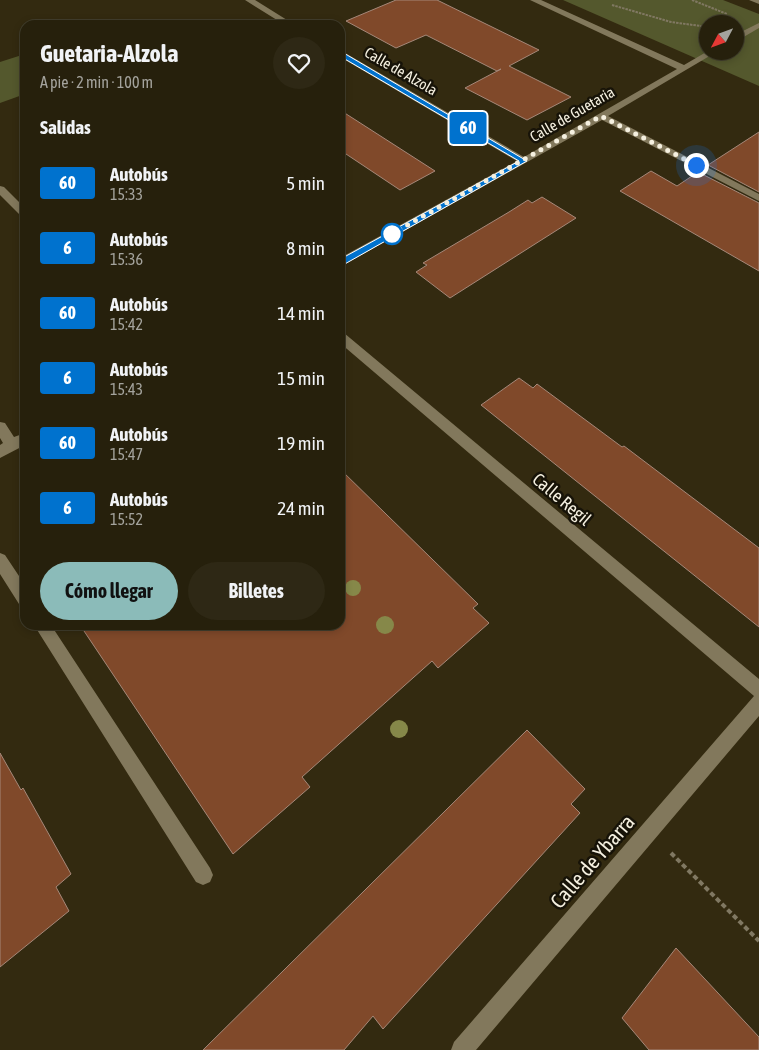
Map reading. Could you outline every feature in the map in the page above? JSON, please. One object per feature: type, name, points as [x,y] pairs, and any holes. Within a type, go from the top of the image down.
[{"type":"street","points":[[248,0],[282,20]]},
{"type":"street","points":[[534,0],[683,68]]},
{"type":"street","points":[[753,0],[759,2]]},
{"type":"street","points":[[744,34],[759,25]]},
{"type":"street","name":"Calle de Alzola","points":[[345,56],[524,161]]},
{"type":"street","name":"Calle de Guetaria","points":[[345,260],[524,161],[699,59]]},
{"type":"street","points":[[601,116],[759,198]]},
{"type":"street","points":[[0,188],[20,209]]},
{"type":"street","name":"Calle Regil","points":[[345,340],[759,690]]},
{"type":"street","points":[[0,427],[12,445]]},
{"type":"street","points":[[0,560],[20,591]]},
{"type":"street","points":[[45,630],[203,875]]},
{"type":"street","name":"Calle de Ybarra","points":[[462,1050],[759,703]]},
{"type":"path","points":[[692,0],[728,15]]},
{"type":"path","points":[[608,4],[669,21],[699,27]]},
{"type":"path","points":[[650,831],[759,941]]},
{"type":"green space","points":[[563,0],[723,0],[759,14],[759,86],[700,60],[744,60],[744,15],[699,15],[699,60]]},
{"type":"green space","points":[[20,56],[20,96],[0,103],[0,62]]},
{"type":"building","points":[[396,0],[437,0],[539,50],[509,66],[571,97],[527,120],[465,88],[501,69],[497,71],[426,35],[396,48],[346,21]]},
{"type":"building","points":[[345,113],[435,171],[400,190],[345,153]]},
{"type":"building","points":[[759,132],[759,192],[708,165]]},
{"type":"building","points":[[651,171],[677,186],[698,172],[759,203],[759,271],[620,191]]},
{"type":"building","points":[[542,197],[576,218],[450,298],[416,272],[427,265],[423,263],[528,200],[532,203]]},
{"type":"building","points":[[519,378],[533,388],[537,384],[622,447],[624,446],[759,548],[759,627],[481,405]]},
{"type":"building","points":[[345,474],[478,604],[473,608],[489,623],[438,668],[432,661],[302,777],[310,787],[233,854],[83,630],[345,630]]},
{"type":"building","points":[[527,730],[585,789],[571,804],[580,813],[383,1029],[373,1016],[344,1050],[203,1050]]},
{"type":"building","points":[[0,753],[21,790],[23,788],[71,874],[56,887],[69,911],[0,967]]},
{"type":"building","points":[[676,948],[759,1037],[759,1050],[649,1050],[622,1018]]},
{"type":"bus line","name":"60","points":[[345,56],[524,161],[345,260]]},
{"type":"route","points":[[392,234],[388,236],[601,116],[696,165]]}]
